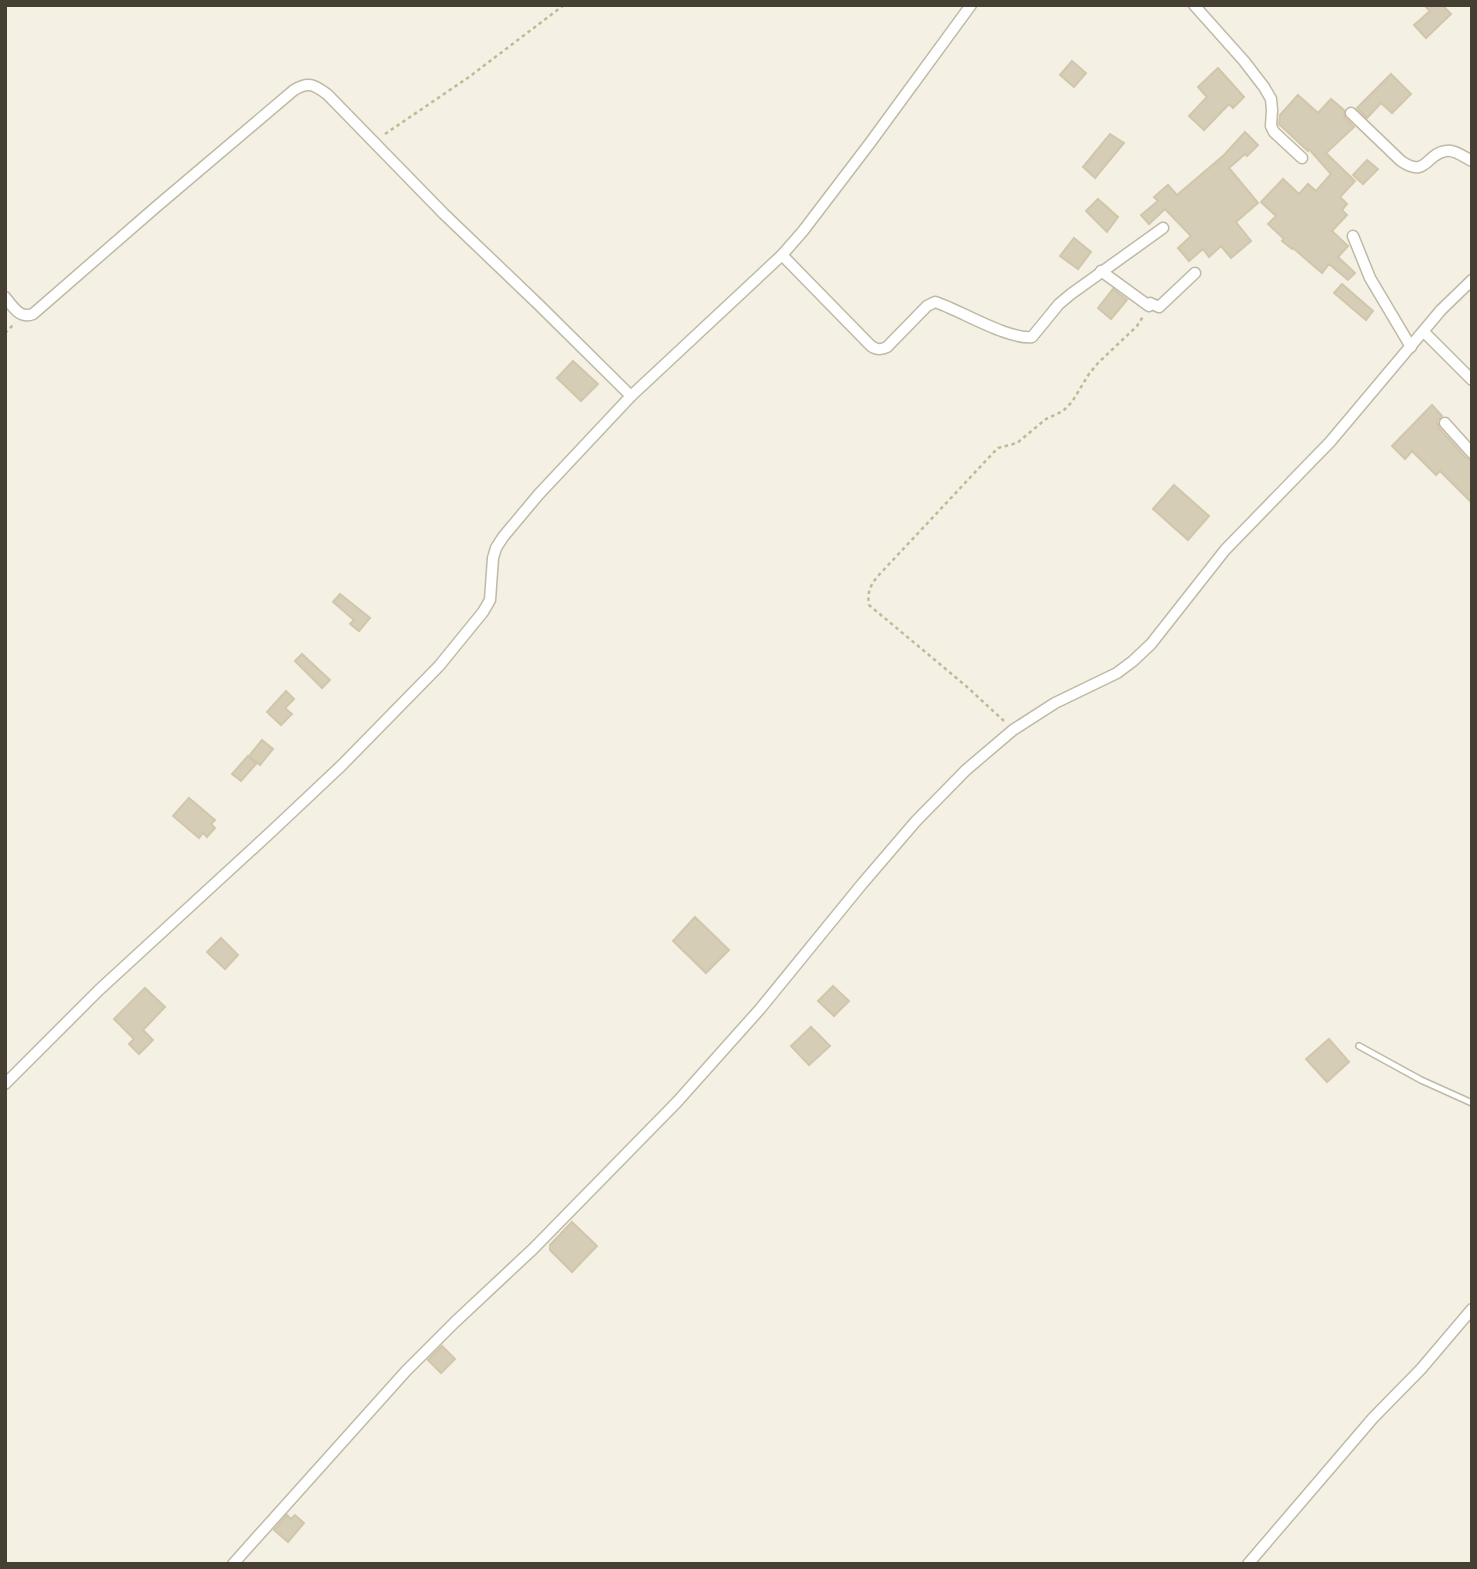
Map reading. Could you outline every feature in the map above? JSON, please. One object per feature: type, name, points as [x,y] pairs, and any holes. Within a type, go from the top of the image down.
[{"type":"street","points":[[5,1084],[99,990],[342,765],[439,666],[490,600],[493,558],[503,537],[539,494],[631,396],[782,255],[870,143],[971,5]]},
{"type":"street","points":[[1194,5],[1264,87],[1270,99],[1271,126],[1274,132],[1302,158]]},
{"type":"street","points":[[5,297],[23,315],[33,314],[295,90],[310,84],[327,94],[444,214],[631,396]]},
{"type":"street","points":[[1351,113],[1408,166],[1421,166],[1447,150],[1472,161]]},
{"type":"street","points":[[782,255],[871,346],[881,350],[927,306],[935,302],[1019,336],[1032,337],[1059,304],[1163,228]]},
{"type":"street","points":[[1353,236],[1370,278],[1411,347]]},
{"type":"street","points":[[1101,271],[1149,306],[1150,303],[1159,307],[1195,273]]},
{"type":"street","points":[[233,1564],[406,1371],[533,1249],[677,1102],[760,1010],[916,821],[966,769],[1013,730],[1133,662],[1225,550],[1330,442],[1441,310],[1472,280]]},
{"type":"street","points":[[1424,332],[1472,380]]},
{"type":"street","points":[[1446,423],[1472,453]]},
{"type":"street","points":[[1248,1564],[1373,1418],[1472,1309]]},
{"type":"lane","points":[[1359,1046],[1421,1080],[1472,1103]]},
{"type":"path","points":[[373,141],[469,77],[564,5]]},
{"type":"path","points":[[1013,730],[994,710],[869,605],[867,596],[870,586],[993,452],[1017,443],[1045,419],[1063,411],[1072,402],[1098,363],[1137,326],[1150,303]]},
{"type":"building","points":[[1424,5],[1442,5],[1451,14],[1426,38],[1414,25],[1430,11]]},
{"type":"building","points":[[1072,61],[1086,73],[1074,87],[1060,75]]},
{"type":"building","points":[[1218,68],[1244,97],[1233,108],[1229,104],[1204,130],[1189,116],[1207,97],[1198,87]]},
{"type":"building","points":[[1391,74],[1411,94],[1392,113],[1381,103],[1367,118],[1357,108]]},
{"type":"building","points":[[1298,95],[1318,113],[1331,99],[1344,110],[1345,118],[1354,127],[1326,153],[1355,181],[1340,197],[1347,204],[1342,210],[1347,215],[1332,231],[1348,246],[1338,257],[1355,273],[1348,280],[1329,264],[1322,273],[1282,241],[1284,239],[1268,224],[1276,216],[1261,202],[1283,179],[1299,194],[1308,184],[1316,191],[1331,174],[1309,149],[1308,151],[1279,124],[1280,115]]},
{"type":"building","points":[[1245,132],[1258,145],[1229,168],[1258,203],[1236,222],[1251,241],[1231,258],[1221,246],[1209,257],[1203,249],[1189,261],[1178,248],[1191,236],[1165,209],[1149,224],[1141,215],[1158,201],[1154,197],[1168,185],[1177,195],[1224,155]]},
{"type":"building","points":[[1110,134],[1124,143],[1095,178],[1083,167]]},
{"type":"building","points":[[1367,160],[1378,169],[1363,184],[1353,175]]},
{"type":"building","points":[[1098,199],[1118,217],[1107,232],[1086,211]]},
{"type":"building","points":[[1074,238],[1091,252],[1078,269],[1060,256]]},
{"type":"building","points":[[1342,284],[1373,311],[1366,320],[1334,293]]},
{"type":"building","points":[[1113,289],[1127,300],[1111,319],[1098,308]]},
{"type":"building","points":[[573,361],[598,384],[581,401],[557,378]]},
{"type":"building","points":[[1432,405],[1442,416],[1437,421],[1439,428],[1466,458],[1472,461],[1472,503],[1440,471],[1436,475],[1412,451],[1405,459],[1392,446]]},
{"type":"building","points":[[1174,485],[1209,516],[1188,540],[1153,509]]},
{"type":"building","points":[[340,594],[370,618],[359,631],[350,624],[354,620],[333,602]]},
{"type":"building","points":[[302,654],[330,680],[322,688],[295,661]]},
{"type":"building","points":[[286,691],[294,699],[285,708],[292,714],[281,725],[267,712]]},
{"type":"building","points":[[262,740],[273,749],[260,765],[249,756]]},
{"type":"building","points":[[248,756],[256,764],[241,781],[232,774]]},
{"type":"building","points":[[189,798],[215,820],[211,824],[215,828],[207,837],[203,833],[199,838],[173,816]]},
{"type":"building","points":[[695,917],[729,950],[706,973],[673,941]]},
{"type":"building","points":[[221,938],[238,955],[225,969],[207,952]]},
{"type":"building","points":[[833,986],[849,1001],[834,1016],[818,1001]]},
{"type":"building","points":[[145,988],[165,1007],[143,1030],[153,1040],[139,1054],[129,1044],[134,1039],[114,1019]]},
{"type":"building","points":[[811,1027],[830,1046],[809,1065],[791,1046]]},
{"type":"building","points":[[1329,1039],[1349,1062],[1327,1082],[1306,1059]]},
{"type":"building","points":[[572,1222],[597,1246],[572,1272],[550,1250],[550,1245]]},
{"type":"building","points":[[442,1346],[455,1359],[441,1373],[428,1360]]},
{"type":"building","points":[[287,1515],[291,1519],[295,1515],[304,1523],[288,1542],[274,1530]]}]
